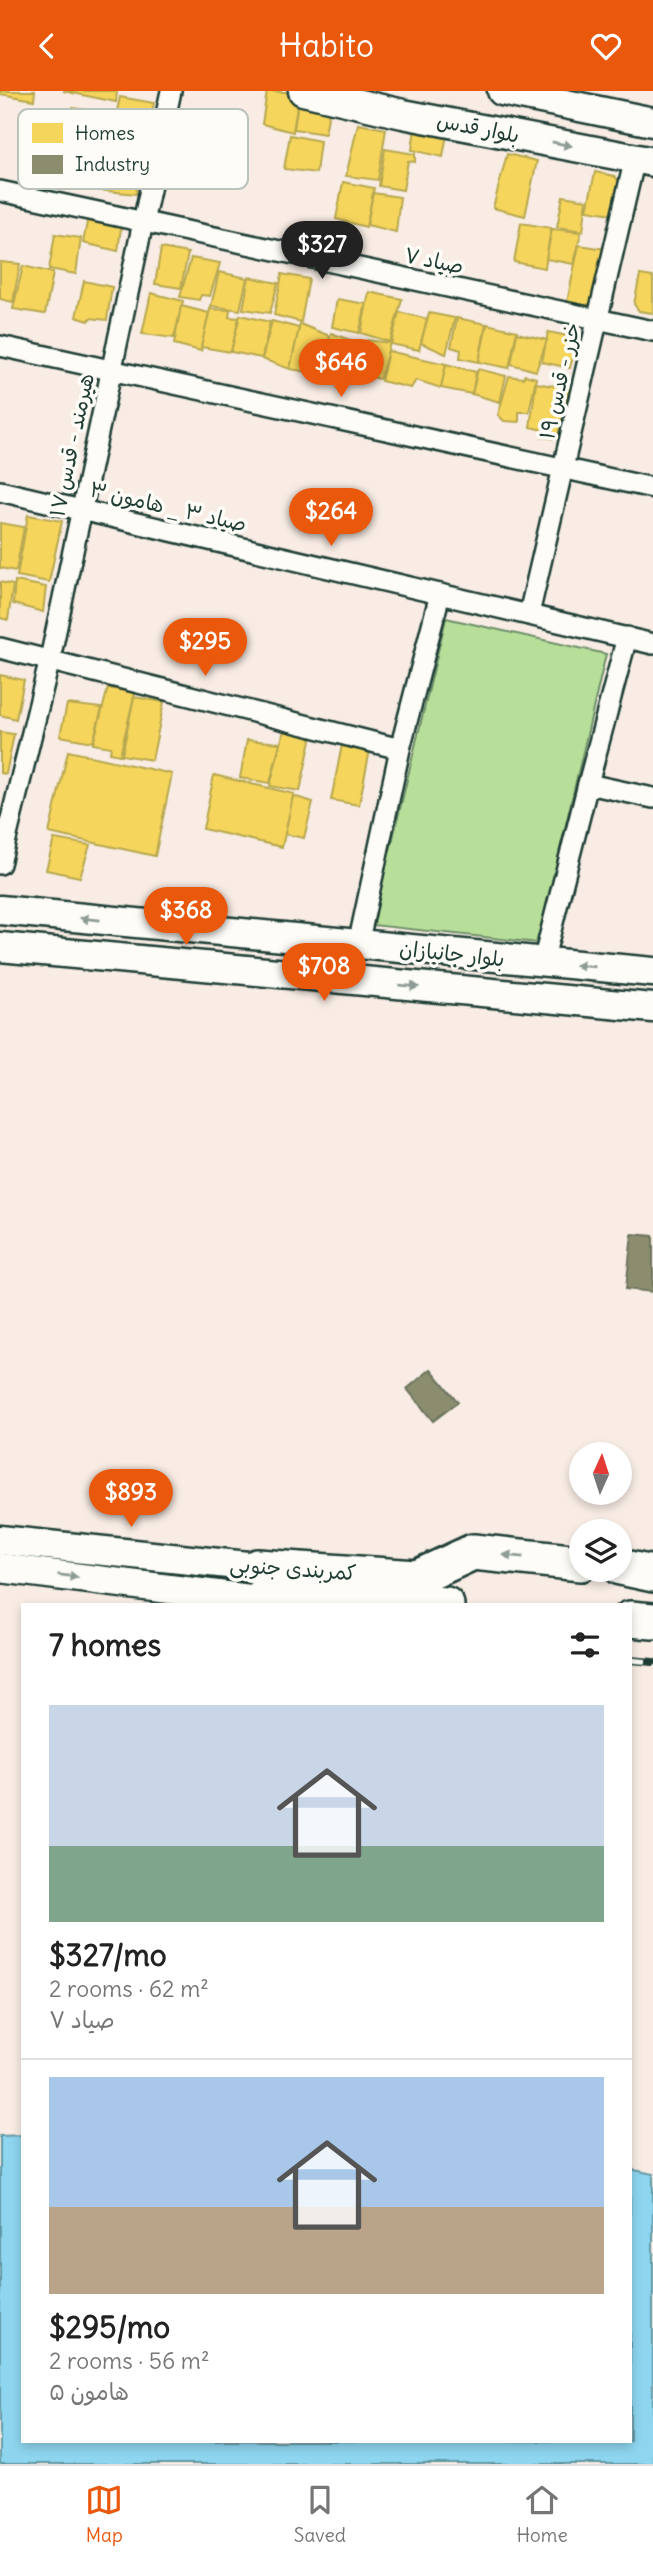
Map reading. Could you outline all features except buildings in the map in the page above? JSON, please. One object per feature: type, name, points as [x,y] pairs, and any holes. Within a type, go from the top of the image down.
[{"type":"highway","name":"کمربندی جنوبی","points":[[258,1584],[336,1585],[417,1578],[473,1552],[569,1562]]},
{"type":"highway","name":"کمربندی جنوبی","points":[[336,1585],[435,1603]]},
{"type":"highway","points":[[632,1619],[653,1621]]},
{"type":"street","name":"هیرمند - قدس ۱۷","points":[[167,109],[171,91]]},
{"type":"street","name":"بلوار قدس","points":[[303,91],[403,114],[644,160]]},
{"type":"street","name":"بلوار قدس","points":[[502,91],[653,122]]},
{"type":"street","name":"خزر - قدس ۱۹","points":[[529,614],[597,319],[644,160]]},
{"type":"street","name":"هیرمند - قدس ۱۷","points":[[0,864],[7,805],[50,659],[150,189]]},
{"type":"street","name":"صیاد ۷","points":[[0,191],[653,331]]},
{"type":"street","points":[[0,346],[653,488]]},
{"type":"street","name":"صیاد ۳ _ هامون ۳","points":[[0,491],[653,644]]},
{"type":"street","points":[[358,945],[400,749],[440,594]]},
{"type":"street","points":[[542,963],[626,638]]},
{"type":"street","points":[[0,648],[400,749]]},
{"type":"street","points":[[588,784],[653,798]]},
{"type":"street","name":"بلوار جانبازان","points":[[0,910],[653,972]]},
{"type":"street","points":[[208,968],[212,930]]},
{"type":"street","name":"بلوار جانبازان","points":[[0,947],[653,1008]]},
{"type":"street","name":"کمربندی جنوبی","points":[[0,1539],[191,1560],[258,1584]]},
{"type":"street","points":[[31,1571],[34,1543]]},
{"type":"street","points":[[187,1592],[191,1560]]},
{"type":"street","name":"کمربندی جنوبی","points":[[0,1568],[187,1592],[258,1584]]},
{"type":"green space","points":[[446,618],[606,654],[538,943],[372,925]]},
{"type":"water","points":[[21,2135],[21,2443],[632,2443],[632,2169],[653,2174],[653,2464],[0,2464],[0,2136]]},
{"type":"railway","points":[[632,1660],[653,1662]]}]
